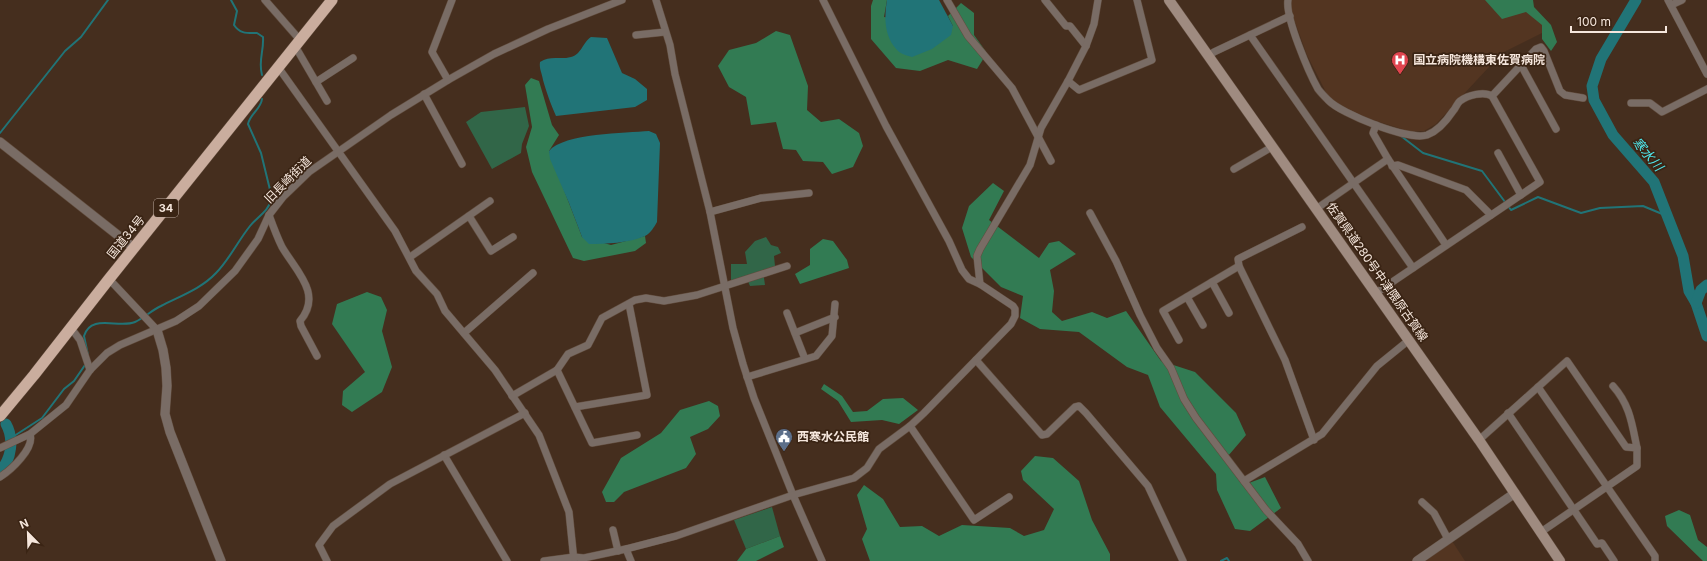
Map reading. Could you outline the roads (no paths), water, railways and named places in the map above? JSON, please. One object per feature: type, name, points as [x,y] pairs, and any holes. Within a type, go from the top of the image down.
[{"type":"highway","name":"国道34号","points":[[0,416],[332,0]]},
{"type":"main road","name":"佐賀県道280号中津隈原古賀線","points":[[1168,0],[1479,440],[1560,561]]},
{"type":"street","points":[[265,0],[297,43],[327,101]]},
{"type":"street","points":[[448,80],[432,52],[452,0]]},
{"type":"street","name":"旧長崎街道","points":[[2,448],[30,434],[66,405],[90,370],[107,353],[120,345],[176,320],[198,306],[235,271],[258,239],[269,215],[284,197],[309,172],[424,94],[494,54],[548,29],[622,0]]},
{"type":"street","points":[[656,0],[670,45],[675,74],[710,212],[733,328],[747,377],[793,495],[822,561]]},
{"type":"street","points":[[544,561],[584,558],[626,549],[712,524],[793,495],[854,478],[866,468],[879,449],[910,426],[1011,324],[1015,309],[1013,306],[969,278],[962,270],[949,241],[886,126],[823,0]]},
{"type":"street","points":[[947,0],[968,36],[1012,88],[1051,161]]},
{"type":"street","points":[[1045,0],[1066,26],[1070,26],[1086,46]]},
{"type":"street","points":[[980,284],[978,256],[980,248],[1030,165],[1039,138],[1040,128],[1068,81],[1086,46],[1094,24],[1098,0]]},
{"type":"street","points":[[1068,81],[1079,90],[1152,60],[1137,0]]},
{"type":"street","points":[[1288,0],[1290,16],[1300,46],[1319,90],[1330,102],[1357,118],[1411,136],[1428,135],[1438,129],[1460,101],[1481,93],[1488,94],[1492,96],[1540,182],[1376,293]]},
{"type":"street","points":[[1682,0],[1670,3],[1707,74]]},
{"type":"street","points":[[1208,56],[1290,16]]},
{"type":"street","points":[[636,35],[665,32]]},
{"type":"street","points":[[1250,35],[1413,268]]},
{"type":"street","points":[[1492,96],[1536,49],[1541,47],[1560,91],[1565,95],[1583,98]]},
{"type":"street","points":[[316,82],[353,58]]},
{"type":"street","points":[[1521,65],[1556,129]]},
{"type":"street","points":[[278,67],[337,152],[395,231],[416,271],[437,294],[445,311],[494,370],[539,435],[569,512],[574,559]]},
{"type":"street","points":[[1631,104],[1650,103],[1662,112],[1707,89]]},
{"type":"street","points":[[424,94],[462,164]]},
{"type":"street","points":[[1376,125],[1373,133],[1392,166],[1446,245]]},
{"type":"street","points":[[0,142],[134,248]]},
{"type":"street","points":[[1234,169],[1272,147]]},
{"type":"street","points":[[1498,153],[1522,195]]},
{"type":"street","points":[[1316,209],[1388,159]]},
{"type":"street","points":[[1392,166],[1398,165],[1466,190],[1491,215]]},
{"type":"street","points":[[710,212],[762,198],[809,193]]},
{"type":"street","points":[[410,257],[490,201]]},
{"type":"street","points":[[1090,213],[1116,261],[1140,315],[1157,348],[1171,368],[1184,399],[1196,418],[1266,510],[1298,544],[1308,561]]},
{"type":"street","points":[[269,215],[282,247],[300,272],[311,301],[306,314],[300,321],[301,326],[317,356]]},
{"type":"street","points":[[469,216],[491,251],[513,237]]},
{"type":"street","points":[[1302,227],[1238,259],[1239,266],[1285,360],[1314,440]]},
{"type":"street","points":[[512,396],[557,370],[568,354],[588,345],[602,318],[629,304],[646,298],[664,301],[697,295],[787,266]]},
{"type":"street","points":[[1179,340],[1163,312],[1239,266]]},
{"type":"street","points":[[464,333],[534,273]]},
{"type":"street","points":[[109,279],[144,315],[156,330],[163,350],[166,368],[166,414],[170,432],[222,561]]},
{"type":"street","points":[[1212,282],[1229,313]]},
{"type":"street","points":[[1187,297],[1203,325]]},
{"type":"street","points":[[575,407],[647,395],[629,304]]},
{"type":"street","points":[[747,377],[816,356],[832,336],[835,317],[835,304]]},
{"type":"street","points":[[787,313],[805,360]]},
{"type":"street","points":[[794,333],[835,317]]},
{"type":"street","points":[[71,328],[80,340],[90,370]]},
{"type":"street","points":[[1244,481],[1322,434],[1377,366],[1409,340]]},
{"type":"street","points":[[976,360],[1042,435],[1047,434],[1075,406],[1079,406],[1148,486],[1182,561]]},
{"type":"street","points":[[1479,440],[1567,361],[1626,447],[1637,448]]},
{"type":"street","points":[[557,370],[592,443],[636,435]]},
{"type":"street","points":[[1541,532],[1637,466],[1637,448],[1628,408],[1621,395],[1613,386]]},
{"type":"street","points":[[1538,387],[1655,556],[1655,561]]},
{"type":"street","points":[[327,561],[319,545],[333,526],[390,484],[525,413]]},
{"type":"street","points":[[1508,413],[1597,544],[1602,543],[1614,561]]},
{"type":"street","points":[[910,426],[974,520],[1009,496]]},
{"type":"street","points":[[0,477],[16,466],[30,444],[30,434]]},
{"type":"street","points":[[444,456],[507,561]]},
{"type":"street","points":[[1417,561],[1515,493]]},
{"type":"street","points":[[1422,502],[1434,513],[1448,539]]},
{"type":"street","points":[[613,530],[618,551]]},
{"type":"street","points":[[626,549],[631,561]]},
{"type":"water","points":[[887,0],[939,0],[953,26],[951,35],[932,49],[912,57],[901,53],[893,46],[886,27],[885,14]]},
{"type":"water","points":[[591,37],[607,38],[622,73],[635,79],[647,89],[647,100],[635,107],[556,116],[544,85],[540,62],[551,58],[567,58],[574,56]]},
{"type":"water","points":[[649,131],[656,134],[660,143],[657,222],[649,233],[639,238],[617,243],[589,244],[582,237],[550,159],[549,151],[557,145],[581,137],[611,133]]},
{"type":"waterway","points":[[0,133],[65,51],[81,37],[108,0]]},
{"type":"waterway","points":[[231,0],[237,11],[234,25],[236,28],[244,32],[257,33],[263,37],[261,60],[262,75]]},
{"type":"waterway","name":"寒水川","points":[[1636,0],[1601,59],[1592,86],[1594,100],[1613,135],[1654,182],[1683,256],[1689,291],[1696,303],[1707,336]]},
{"type":"waterway","points":[[88,355],[84,336],[88,329],[99,323],[129,324],[135,322],[204,284],[221,268],[250,226],[268,207],[272,198],[261,153],[248,124],[249,120],[260,106],[262,99]]},
{"type":"waterway","points":[[1401,136],[1423,153],[1482,171],[1511,210],[1538,197],[1581,213],[1600,208],[1643,206],[1667,216]]},
{"type":"waterway","points":[[1696,303],[1701,290],[1707,285]]},
{"type":"waterway","points":[[11,438],[42,418],[64,389],[74,381],[85,365]]},
{"type":"waterway","points":[[0,471],[7,461],[11,442],[9,430],[6,424]]},
{"type":"waterway","points":[[1221,561],[1227,558],[1229,561]]},
{"type":"place","name":"国立病院機構東佐賀病院","points":[[1400,75]]},
{"type":"place","name":"西寒水公民館","points":[[784,452]]}]
